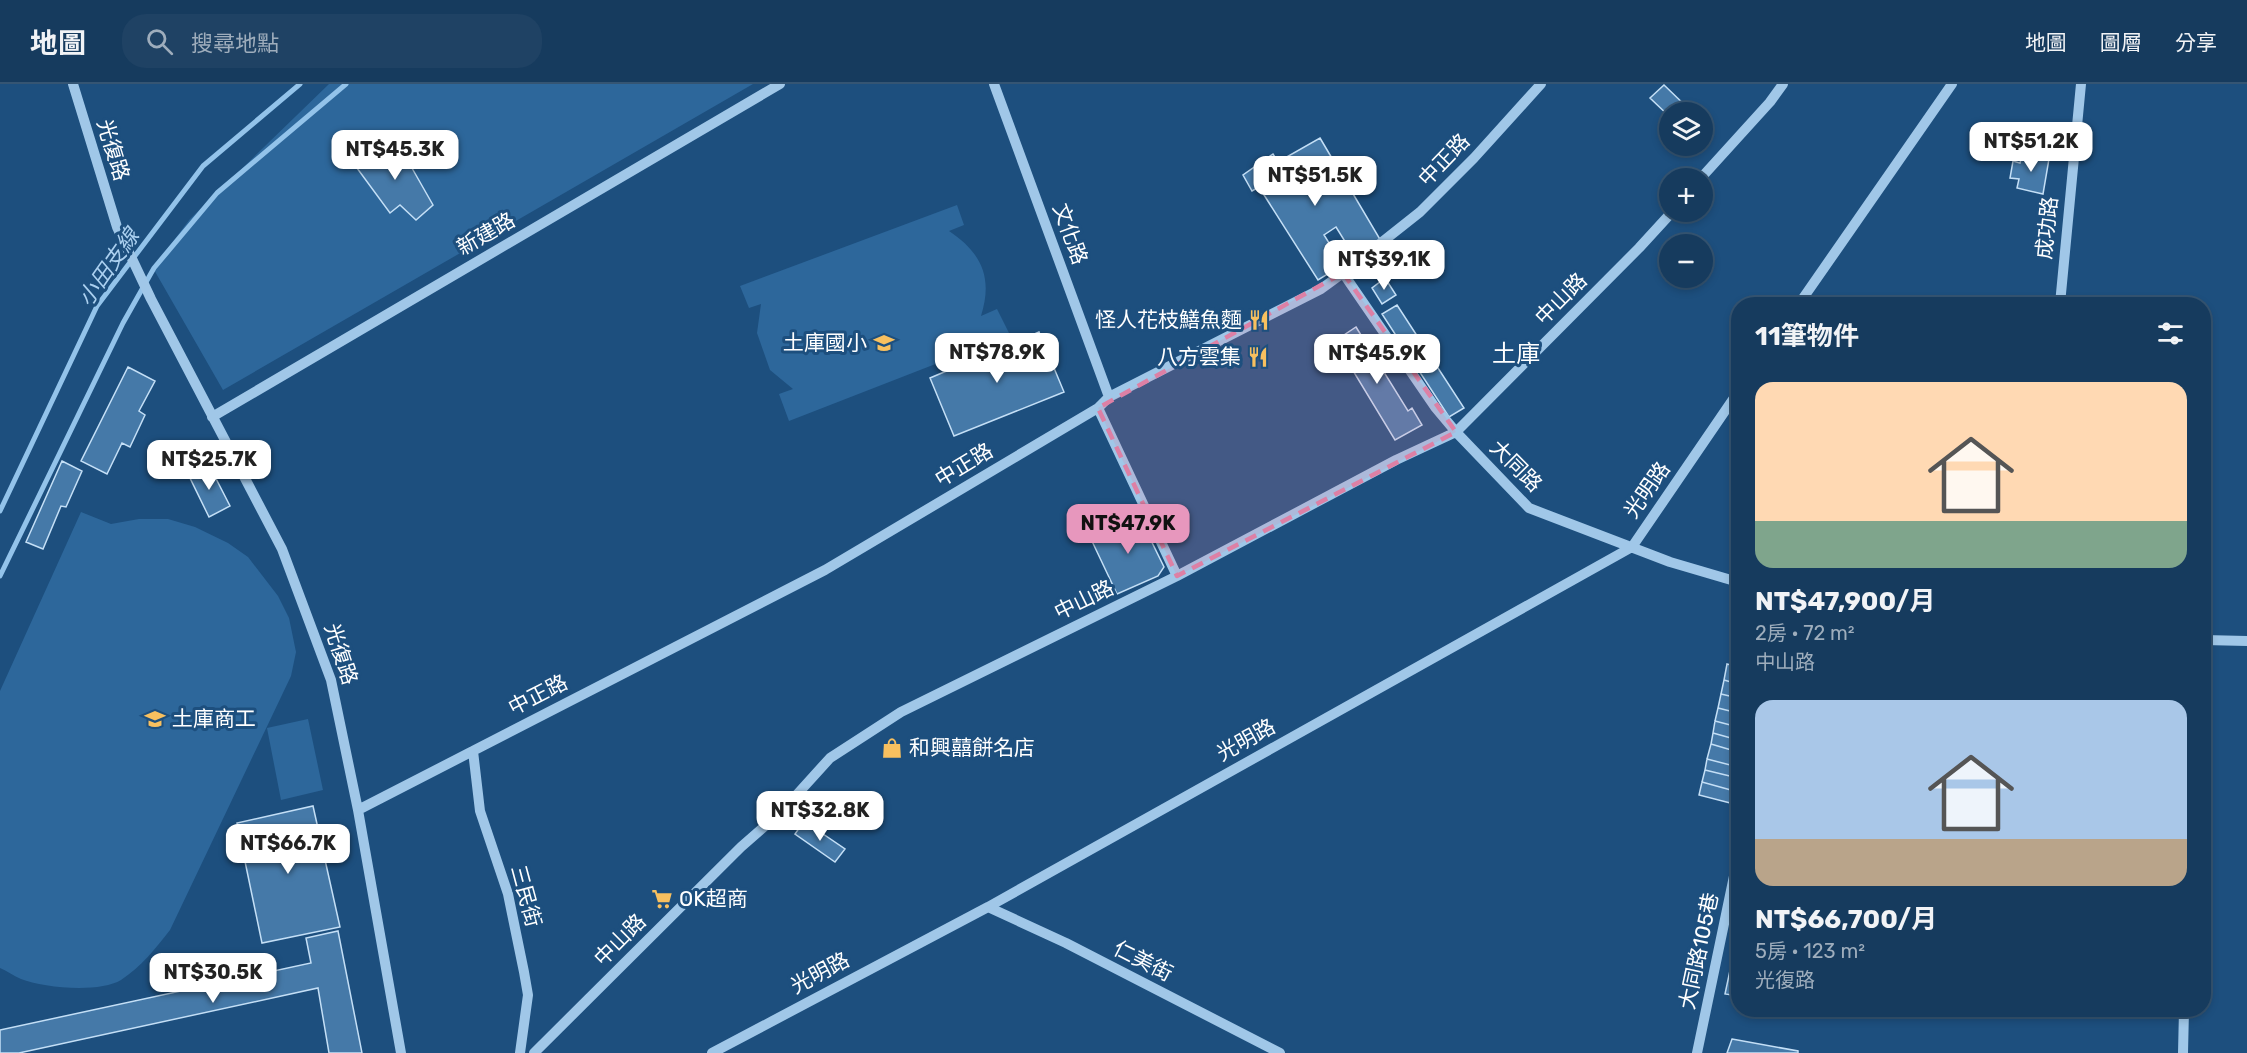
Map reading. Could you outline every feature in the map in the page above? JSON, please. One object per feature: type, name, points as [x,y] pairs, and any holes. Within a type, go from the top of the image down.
[{"type":"street","name":"光復路","points":[[73,84],[117,227],[151,299],[282,549],[331,680],[358,810],[401,1053]]},
{"type":"street","name":"新建路","points":[[212,417],[780,84]]},
{"type":"street","name":"文化路","points":[[994,84],[1109,397]]},
{"type":"street","name":"中正路","points":[[358,810],[825,570],[1098,408],[1109,397],[1311,294],[1343,273],[1420,212],[1474,158],[1541,84]]},
{"type":"street","points":[[1710,168],[1770,102],[1783,84]]},
{"type":"street","points":[[1804,297],[1952,84]]},
{"type":"street","name":"成功路","points":[[2061,297],[2081,84]]},
{"type":"street","name":"中山路","points":[[534,1053],[741,847],[782,812],[830,758],[901,712],[1176,576],[1396,460],[1456,432],[1663,222]]},
{"type":"street","name":"大同路","points":[[1343,273],[1435,407],[1529,508],[1670,562],[1731,580]]},
{"type":"street","name":"光明路","points":[[712,1053],[988,907],[1632,547],[1731,402]]},
{"type":"street","points":[[1098,408],[1176,576]]},
{"type":"street","points":[[2211,640],[2247,641]]},
{"type":"street","name":"三民街","points":[[473,751],[480,811],[508,894],[528,995],[520,1053]]},
{"type":"street","name":"大同路105巷","points":[[1697,1053],[1731,890]]},
{"type":"street","name":"仁美街","points":[[988,907],[1066,943],[1280,1053]]},
{"type":"street","points":[[2183,1053],[2184,1017]]},
{"type":"highlighted area","points":[[1343,273],[1456,432],[1177,576],[1098,408]]},
{"type":"shaded area","points":[[329,84],[753,84],[223,390],[153,268],[190,219]]},
{"type":"shaded area","points":[[957,205],[964,225],[949,231],[970,248],[982,268],[986,290],[981,316],[997,309],[1010,335],[789,421],[779,394],[793,389],[770,370],[757,333],[761,304],[749,308],[740,286]]},
{"type":"shaded area","points":[[81,512],[111,524],[139,519],[168,519],[195,527],[228,543],[248,557],[278,596],[289,618],[296,652],[291,676],[170,930],[142,963],[121,980],[100,987],[71,988],[31,982],[0,968],[0,691]]},
{"type":"shaded area","points":[[308,719],[323,790],[281,800],[267,728]]},
{"type":"building","points":[[1664,85],[1682,102],[1659,102],[1659,107],[1650,98]]},
{"type":"building","points":[[1320,138],[1381,241],[1318,280],[1259,187],[1252,191],[1243,175],[1273,154],[1278,162]],"holes":[[[1336,227],[1346,243],[1334,251],[1324,235]]]},
{"type":"building","points":[[396,140],[433,205],[416,220],[400,205],[390,213],[354,164]]},
{"type":"building","points":[[2022,155],[2049,159],[2043,194],[2017,188],[2019,179],[2010,178],[2013,161],[2020,163]]},
{"type":"building","points":[[1385,278],[1396,295],[1382,304],[1372,288]]},
{"type":"building","points":[[1397,305],[1464,408],[1449,417],[1382,314]]},
{"type":"building","points":[[1356,327],[1408,411],[1412,408],[1422,425],[1395,440],[1335,341]]},
{"type":"building","points":[[1039,332],[1064,392],[954,436],[930,378]]},
{"type":"building","points":[[128,367],[155,381],[139,411],[145,415],[130,447],[122,443],[107,474],[81,461]]},
{"type":"building","points":[[62,461],[82,471],[66,507],[61,506],[43,549],[26,542]]},
{"type":"building","points":[[209,465],[230,506],[209,517],[189,476]]},
{"type":"building","points":[[1139,516],[1164,567],[1158,576],[1117,594],[1090,537]]},
{"type":"building","points":[[1727,664],[1731,665],[1731,682],[1724,680]]},
{"type":"building","points":[[1724,680],[1731,682],[1731,696],[1721,694]]},
{"type":"building","points":[[1721,694],[1731,696],[1731,711],[1718,708]]},
{"type":"building","points":[[1718,708],[1731,711],[1731,725],[1715,721]]},
{"type":"building","points":[[1715,721],[1731,725],[1731,738],[1713,733]]},
{"type":"building","points":[[1713,733],[1731,738],[1731,750],[1711,744]]},
{"type":"building","points":[[1711,744],[1731,750],[1731,765],[1707,759]]},
{"type":"building","points":[[1707,759],[1731,765],[1731,776],[1705,770]]},
{"type":"building","points":[[1705,770],[1731,776],[1731,790],[1702,782]]},
{"type":"building","points":[[1702,782],[1731,790],[1731,803],[1699,795]]},
{"type":"building","points":[[313,806],[340,927],[262,943],[237,823]]},
{"type":"building","points":[[804,821],[845,849],[835,862],[795,834]]},
{"type":"building","points":[[338,931],[362,1053],[329,1053],[318,988],[19,1053],[0,1053],[0,1030],[311,963],[306,938]]},
{"type":"building","points":[[1731,966],[1731,995],[1725,994]]},
{"type":"building","points":[[1732,1039],[1798,1051],[1798,1053],[1727,1053]]},
{"type":"waterway","name":"小田支線","points":[[0,511],[97,306],[203,166],[300,84]]},
{"type":"waterway","points":[[0,576],[123,323],[154,268],[217,193],[346,84]]},
{"type":"place","name":"怪人花枝鱔魚麵","points":[[1259,320]]},
{"type":"place","name":"土庫國小","points":[[884,343]]},
{"type":"place","name":"八方雲集","points":[[1258,357]]},
{"type":"place","name":"土庫商工","points":[[155,719]]},
{"type":"place","name":"和興囍餅名店","points":[[892,748]]},
{"type":"place","name":"OK超商","points":[[662,899]]},
{"type":"district","name":"土庫","points":[[1516,354]]}]
